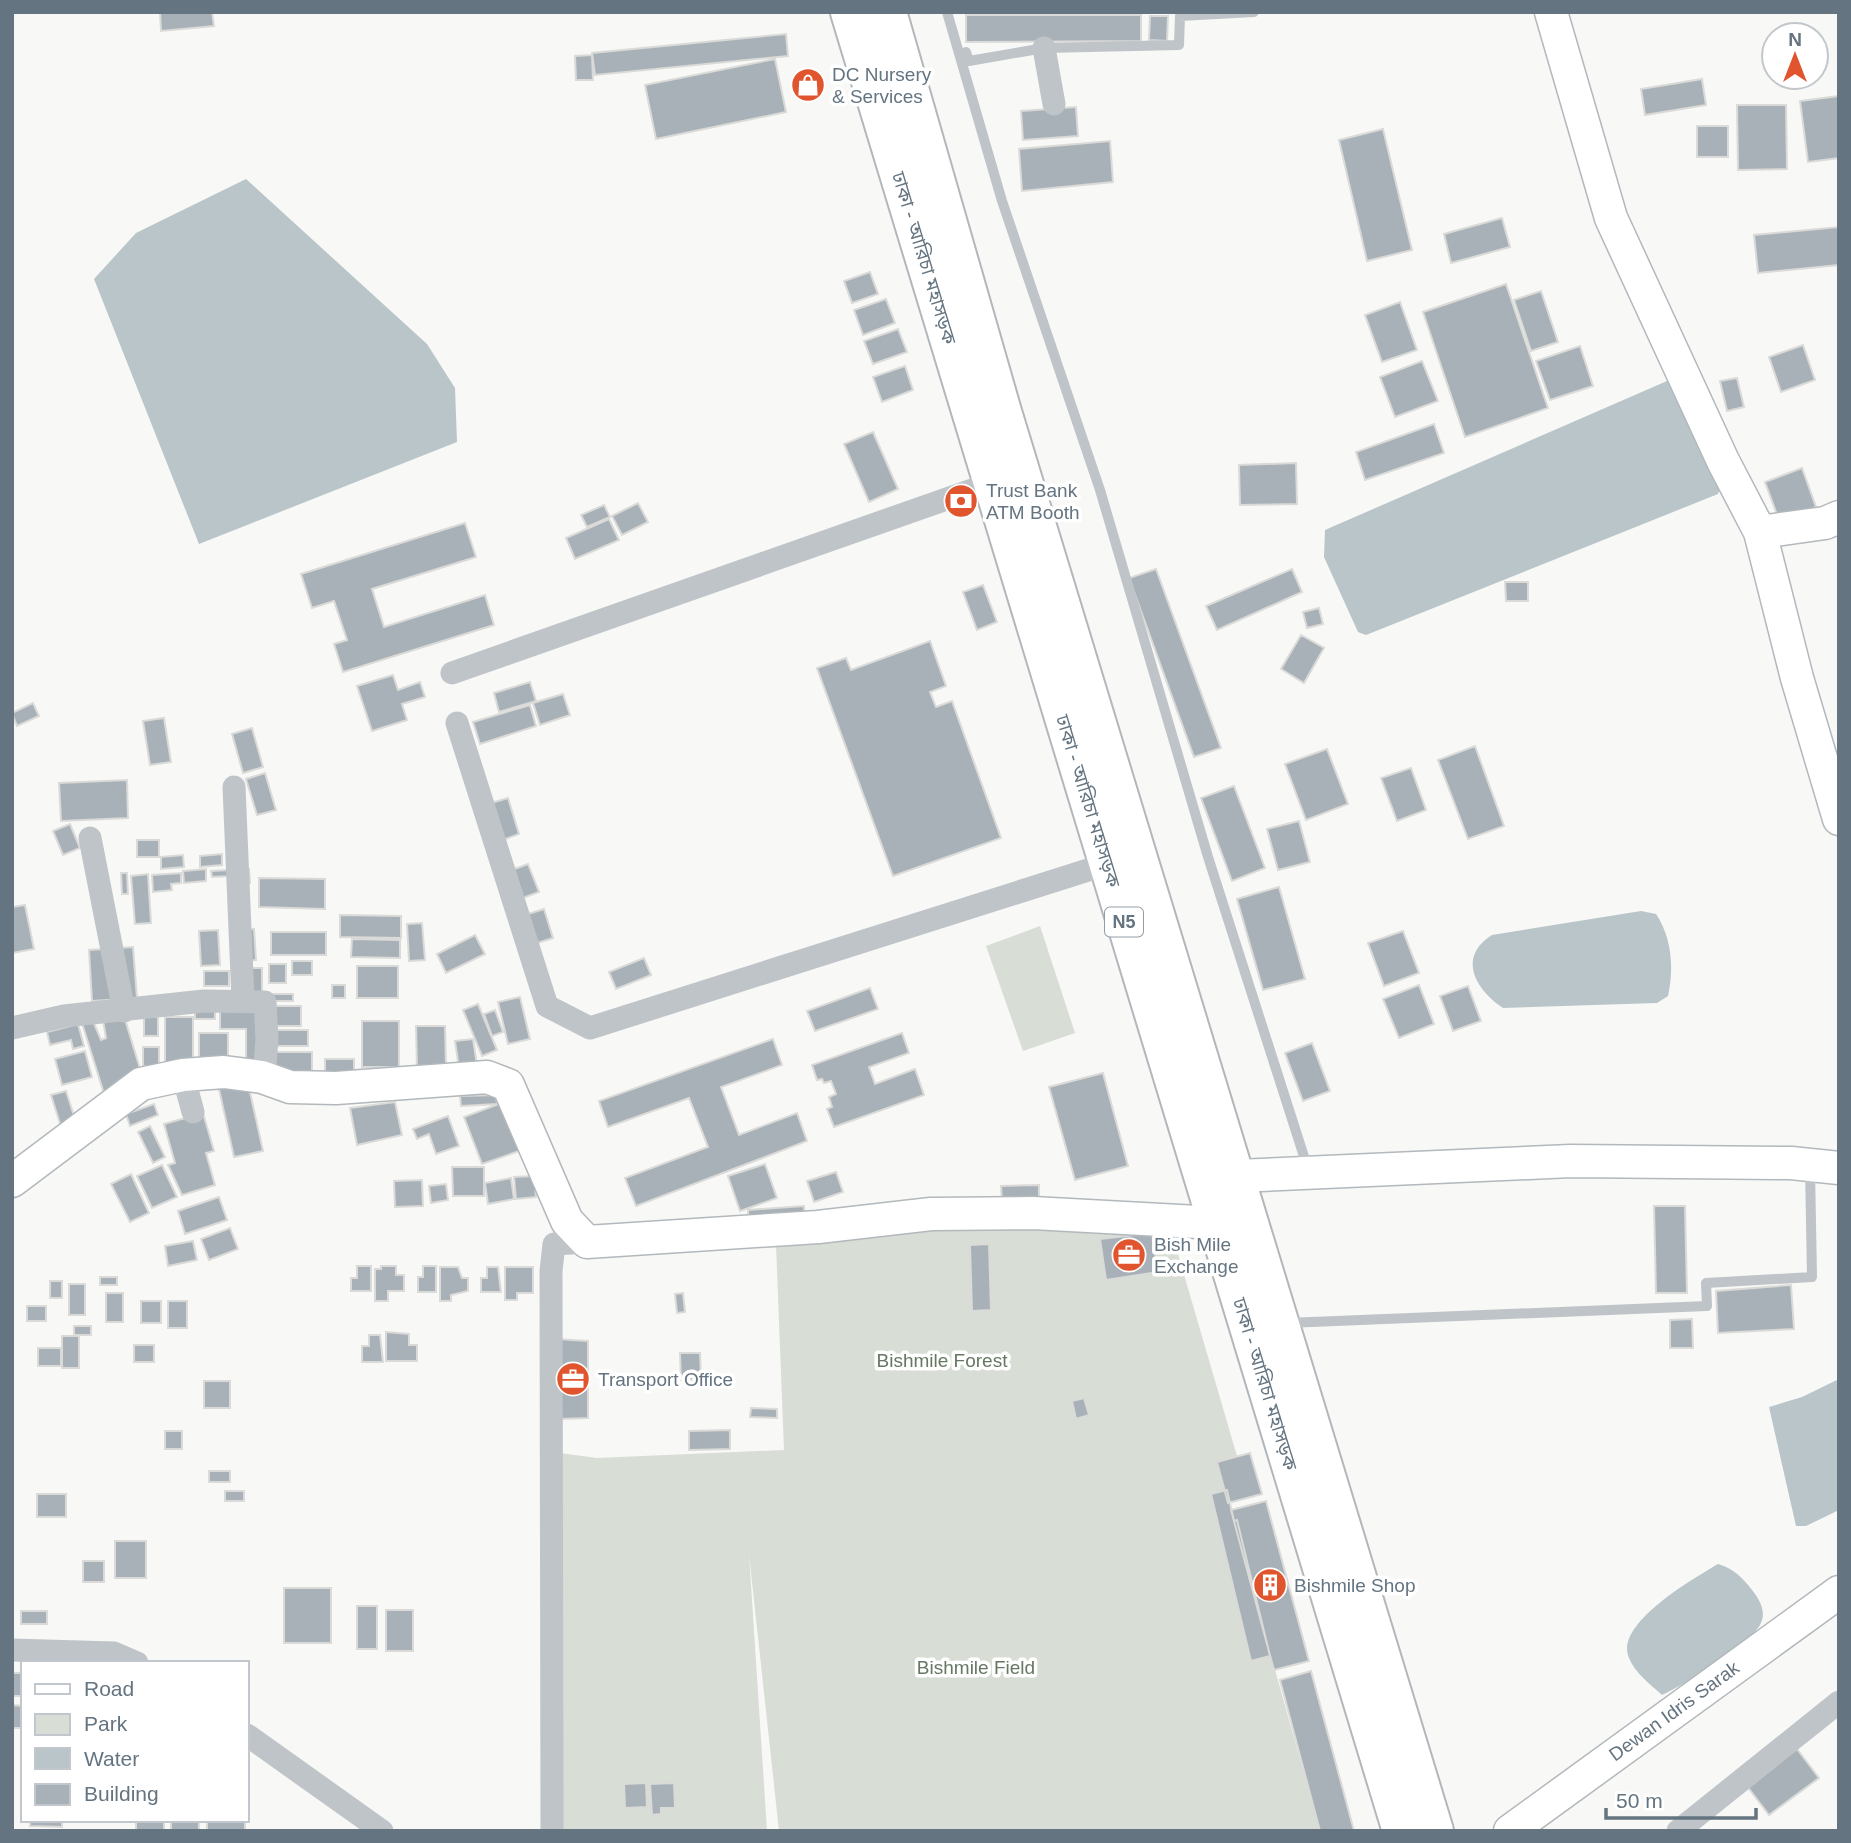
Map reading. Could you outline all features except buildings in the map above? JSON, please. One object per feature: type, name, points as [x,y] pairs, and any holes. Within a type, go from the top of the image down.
[{"type":"highway","name":"ঢাকা - আরিচা মহাসড়ক","points":[[850,12],[1402,1831]]},
{"type":"highway","name":"ঢাকা - আরিচা মহাসড়ক","points":[[887,12],[1002,412],[1237,1176],[1434,1831]]},
{"type":"street","points":[[1550,12],[1611,218],[1723,461],[1760,532],[1797,678],[1839,819]]},
{"type":"street","points":[[1044,48],[1054,104]]},
{"type":"street","points":[[452,673],[992,483]]},
{"type":"street","points":[[1760,532],[1825,523],[1839,517]]},
{"type":"street","points":[[457,723],[547,1006],[590,1028],[1107,864]]},
{"type":"street","points":[[234,787],[243,1000]]},
{"type":"street","points":[[90,838],[124,1010]]},
{"type":"street","points":[[12,1028],[64,1016],[204,1001],[265,1002],[264,1077]]},
{"type":"street","points":[[12,1181],[141,1084],[183,1075],[224,1072],[264,1077],[290,1087],[336,1088],[487,1077],[508,1085],[568,1221],[587,1242]]},
{"type":"street","points":[[183,1075],[192,1112]]},
{"type":"street","points":[[1237,1176],[1571,1161],[1824,1166]]},
{"type":"street","points":[[552,1831],[551,1270],[554,1244],[818,1227],[931,1214],[1033,1213],[1216,1223]]},
{"type":"street","name":"Dewan Idris Sarak","points":[[1510,1831],[1839,1592]]},
{"type":"street","points":[[12,1650],[114,1653],[132,1661]]},
{"type":"street","points":[[1678,1831],[1839,1702]]},
{"type":"street","points":[[248,1736],[382,1831]]},
{"type":"lane","points":[[947,12],[1002,201],[1100,491],[1208,857],[1309,1172]]},
{"type":"lane","points":[[954,12],[969,61],[1044,48],[1179,46],[1180,16],[1254,12]]},
{"type":"lane","points":[[1281,1324],[1707,1306],[1706,1283],[1812,1277],[1824,1166]]},
{"type":"green space","points":[[1040,926],[1075,1033],[1023,1051],[986,946]]},
{"type":"green space","name":"Bishmile Forest","points":[[931,1214],[1168,1220],[1237,1456],[1217,1462],[1320,1831],[779,1831],[749,1554],[767,1831],[552,1831],[552,1452],[597,1458],[784,1450],[776,1244]]},
{"type":"water","points":[[246,179],[427,344],[455,388],[457,442],[199,544],[94,279],[136,233]]},
{"type":"water","points":[[1667,381],[1677,382],[1721,485],[1718,494],[1366,635],[1358,632],[1324,557],[1325,530]]},
{"type":"water","points":[[1641,911],[1656,914],[1670,953],[1668,996],[1657,1003],[1503,1008],[1485,992],[1474,973],[1475,953],[1492,935]]},
{"type":"water","points":[[1839,1379],[1839,1510],[1806,1526],[1796,1526],[1769,1407],[1802,1397]]},
{"type":"water","points":[[1718,1564],[1737,1574],[1755,1594],[1763,1611],[1760,1625],[1730,1654],[1686,1683],[1662,1695],[1632,1663],[1627,1645],[1633,1631],[1658,1604]]},
{"type":"place","name":"DC Nursery & Services","points":[[808,85]]},
{"type":"place","name":"Trust Bank ATM Booth","points":[[961,501]]},
{"type":"place","name":"Bish Mile Exchange","points":[[1129,1255]]},
{"type":"place","name":"Transport Office","points":[[573,1379]]},
{"type":"place","name":"Bishmile Shop","points":[[1270,1585]]},
{"type":"park label","name":"Bishmile Field","points":[[976,1667]]}]
